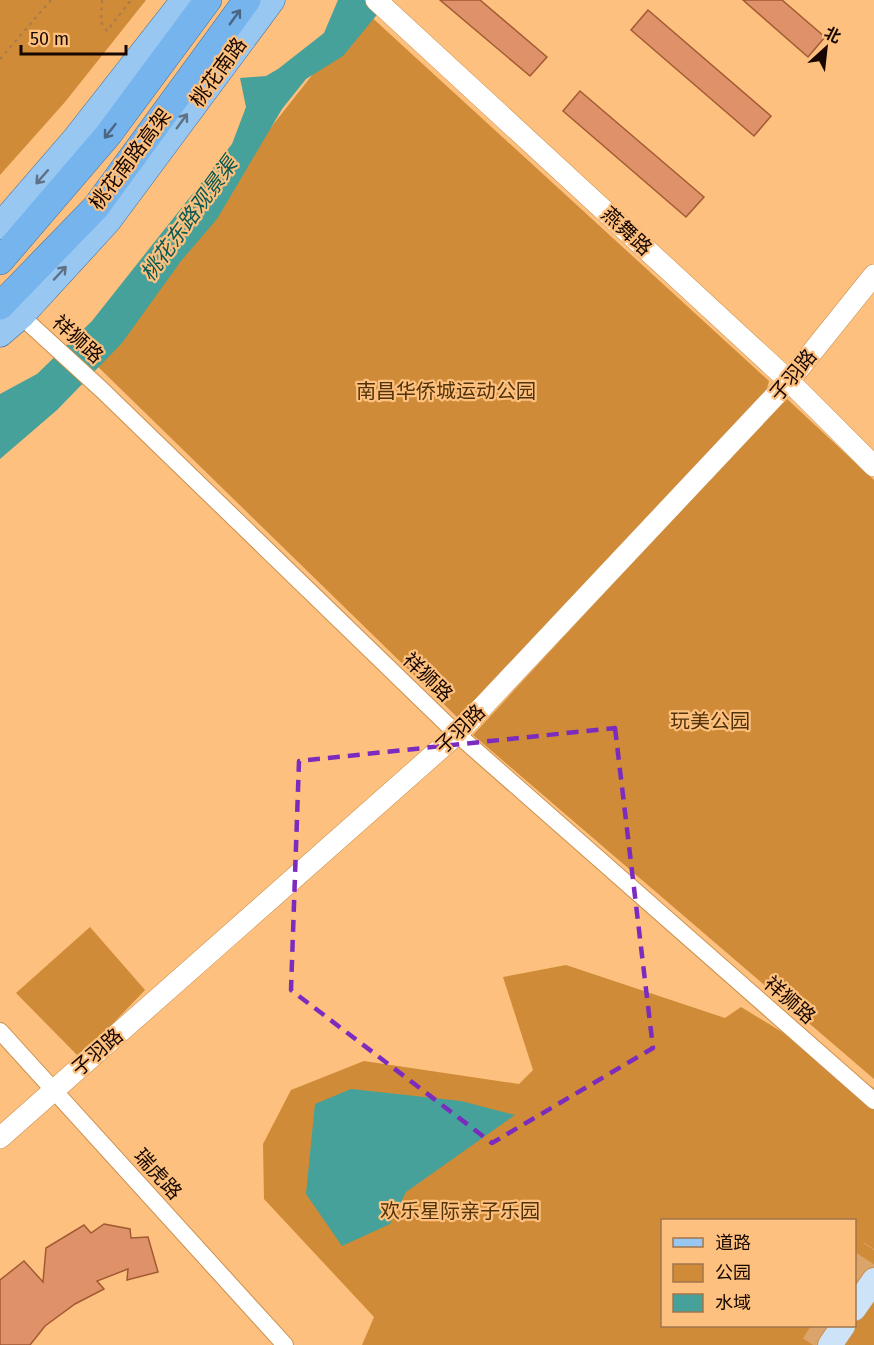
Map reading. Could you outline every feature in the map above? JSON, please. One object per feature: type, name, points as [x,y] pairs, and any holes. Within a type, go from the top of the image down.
[{"type":"highway","name":"桃花南路高架","points":[[0,261],[108,135],[208,0]]},
{"type":"highway","name":"桃花南路高架","points":[[10,311],[96,207],[247,0]]},
{"type":"main road","points":[[0,226],[75,139],[184,0]]},
{"type":"main road","name":"桃花南路","points":[[0,334],[10,311],[108,221],[272,0]]},
{"type":"main road","points":[[856,1307],[874,1280]]},
{"type":"main road","points":[[830,1345],[842,1327]]},
{"type":"street","name":"燕舞路","points":[[383,7],[789,381],[874,466]]},
{"type":"street","name":"子羽路","points":[[0,1137],[457,734],[789,381],[874,275]]},
{"type":"street","name":"祥狮路","points":[[10,311],[49,341],[102,390],[457,734],[874,1101]]},
{"type":"street","name":"瑞虎路","points":[[0,1032],[285,1345]]},
{"type":"path","points":[[0,59],[51,0]]},
{"type":"path","points":[[102,0],[101,22],[107,31],[131,0]]},
{"type":"highlighted area","points":[[615,728],[653,1048],[492,1143],[291,990],[299,761]]},
{"type":"green space","points":[[0,0],[146,0],[65,102],[0,175]]},
{"type":"green space","name":"南昌华侨城运动公园","points":[[367,13],[769,381],[764,400],[458,718],[89,358],[332,50]]},
{"type":"green space","name":"玩美公园","points":[[785,397],[874,480],[874,1079],[473,735]]},
{"type":"green space","points":[[90,927],[145,990],[80,1058],[16,993]]},
{"type":"green space","name":"欢乐星际亲子乐园","points":[[566,965],[725,1018],[741,1007],[874,1088],[874,1345],[362,1345],[374,1317],[264,1199],[263,1144],[291,1090],[364,1061],[519,1084],[533,1070],[503,977]]},
{"type":"water","name":"桃花东路观景渠","points":[[338,0],[389,0],[343,56],[306,79],[282,109],[217,219],[181,261],[122,343],[57,410],[0,459],[0,394],[37,374],[92,321],[232,144],[246,107],[240,78],[266,76],[324,33]]},
{"type":"water","points":[[351,1089],[461,1101],[515,1115],[406,1192],[390,1224],[342,1246],[306,1194],[315,1104]]},
{"type":"building","points":[[440,0],[480,0],[547,57],[530,76]]},
{"type":"building","points":[[743,0],[782,0],[825,37],[808,57]]},
{"type":"building","points":[[648,10],[771,116],[754,136],[631,30]]},
{"type":"building","points":[[580,91],[704,197],[686,217],[563,111]]},
{"type":"building","points":[[104,1224],[130,1229],[131,1238],[148,1237],[158,1272],[127,1280],[128,1269],[97,1281],[104,1289],[75,1304],[45,1326],[30,1345],[0,1345],[0,1280],[24,1261],[43,1282],[46,1248],[84,1225],[91,1233]]},
{"type":"tunnel","points":[[856,1277],[874,1249]]},
{"type":"tunnel","points":[[813,1345],[824,1327]]}]
